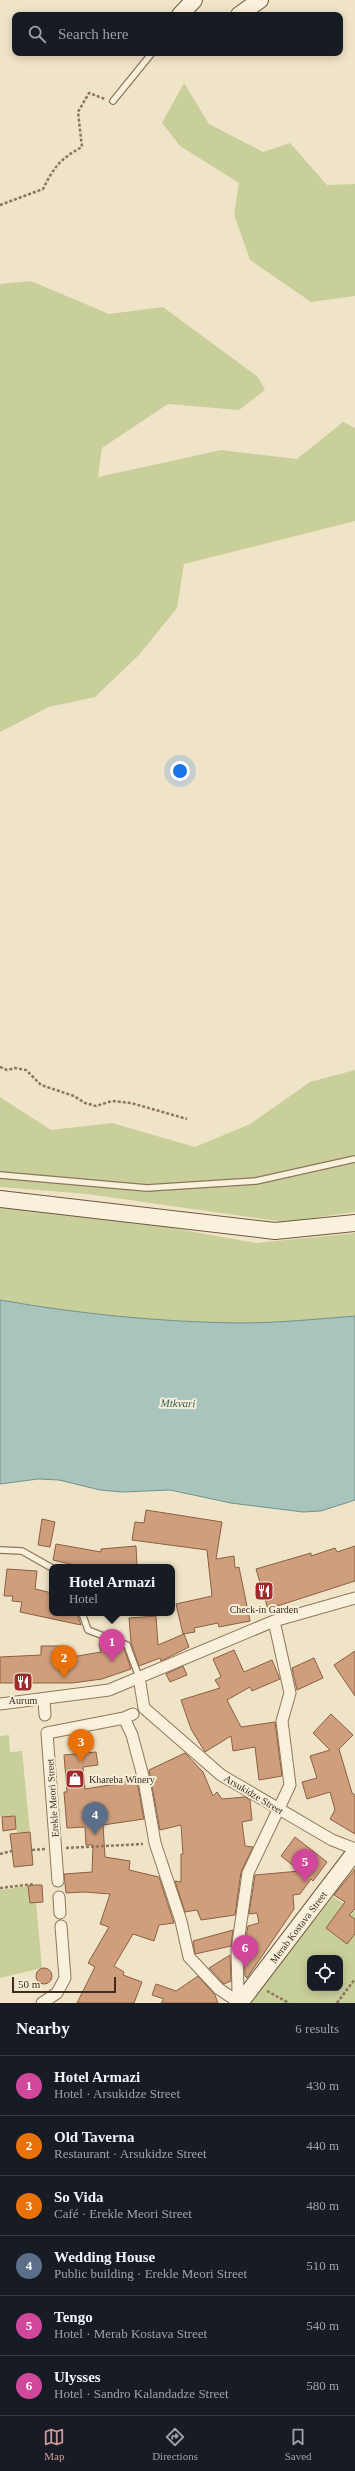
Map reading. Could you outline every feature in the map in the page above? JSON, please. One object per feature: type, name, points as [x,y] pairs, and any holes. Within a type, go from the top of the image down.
[{"type":"main road","points":[[183,12],[194,0]]},
{"type":"main road","points":[[243,12],[260,0]]},
{"type":"main road","points":[[0,1199],[276,1231],[355,1223]]},
{"type":"main road","name":"Merab Kostava Street","points":[[240,2003],[355,1851]]},
{"type":"street","points":[[0,1704],[44,1700],[108,1690],[274,1621],[355,1598]]},
{"type":"street","points":[[240,2003],[238,1993],[238,1950],[248,1874],[290,1785],[282,1721],[290,1693],[274,1621]]},
{"type":"street","name":"Arsukidze Street","points":[[139,1677],[144,1708],[221,1775],[332,1840],[355,1851]]},
{"type":"street","name":"Erekle Meori Street","points":[[44,1700],[58,1881]]},
{"type":"street","points":[[47,1733],[129,1716],[132,1735],[144,1780],[155,1844],[181,1921],[189,1957],[219,1989],[240,2003]]},
{"type":"street","points":[[59,1897],[60,1913]]},
{"type":"street","points":[[42,2003],[58,1993],[65,1978],[61,1926]]},
{"type":"lane","points":[[113,101],[150,56]]},
{"type":"lane","points":[[0,1175],[147,1188],[256,1181],[355,1159]]},
{"type":"lane","points":[[0,1550],[22,1551],[49,1566]]},
{"type":"lane","points":[[83,1616],[88,1630],[127,1645],[139,1677]]},
{"type":"path","points":[[0,205],[43,189],[53,168],[67,155],[82,147],[78,112],[89,93],[113,101]]},
{"type":"path","points":[[0,1067],[6,1070],[15,1068],[26,1070],[41,1084],[74,1096],[85,1103],[96,1106],[112,1101],[131,1103],[187,1119]]},
{"type":"path","points":[[73,1749],[74,1754]]},
{"type":"path","points":[[55,1849],[155,1844]]},
{"type":"path","points":[[0,1854],[12,1851]]},
{"type":"path","points":[[0,1888],[34,1884]]},
{"type":"path","points":[[337,2003],[355,1978]]},
{"type":"path","points":[[265,1990],[289,2003]]},
{"type":"green space","points":[[184,83],[209,124],[263,152],[290,143],[327,185],[355,184],[355,296],[311,302],[250,260],[234,214],[239,183],[180,146],[162,123]]},
{"type":"green space","points":[[31,281],[109,314],[163,307],[258,377],[265,390],[239,410],[168,404],[102,448],[98,477],[221,450],[297,459],[343,422],[355,428],[355,521],[184,564],[177,608],[139,655],[95,697],[49,707],[0,732],[0,284]]},
{"type":"green space","points":[[355,1070],[355,1212],[284,1222],[87,1194],[0,1187],[0,1097],[51,1130],[112,1123],[195,1147],[250,1124],[310,1082]]},
{"type":"green space","points":[[0,1206],[105,1216],[256,1243],[355,1233],[355,1316],[297,1321],[239,1323],[179,1321],[60,1309],[0,1300]]},
{"type":"green space","points":[[9,1735],[10,1752],[22,1751],[30,1832],[17,1834],[15,1816],[0,1817],[0,1736]]},
{"type":"green space","points":[[28,1886],[30,1903],[36,1903],[42,1968],[0,1978],[0,1890]]},
{"type":"green space","points":[[333,1896],[355,1912],[355,2003],[248,2003]]},
{"type":"water","name":"Mtkvari","points":[[0,1300],[60,1309],[179,1321],[239,1323],[297,1321],[355,1316],[355,1500],[321,1511],[303,1512],[231,1503],[170,1490],[122,1492],[100,1490],[59,1480],[38,1479],[0,1484]]},
{"type":"building","points":[[146,1510],[222,1522],[216,1559],[234,1556],[235,1568],[239,1567],[250,1621],[219,1627],[218,1623],[194,1628],[195,1632],[183,1634],[176,1604],[212,1596],[207,1550],[132,1540],[135,1522],[144,1523]]},
{"type":"building","points":[[42,1519],[55,1522],[50,1547],[38,1545]]},
{"type":"building","points":[[56,1544],[101,1552],[101,1549],[136,1546],[137,1564],[70,1564],[53,1560]]},
{"type":"building","points":[[355,1546],[355,1581],[268,1609],[256,1569],[311,1553],[311,1556],[335,1548],[337,1552]]},
{"type":"building","points":[[7,1569],[37,1571],[35,1589],[49,1592],[49,1616],[78,1616],[81,1625],[20,1612],[22,1602],[12,1601],[13,1596],[4,1596]]},
{"type":"building","points":[[156,1616],[158,1645],[184,1634],[189,1647],[161,1661],[160,1658],[139,1666],[131,1643],[129,1618]]},
{"type":"building","points":[[99,1644],[112,1644],[124,1648],[131,1669],[102,1679],[72,1683],[0,1683],[0,1657],[41,1655],[41,1646],[62,1646],[62,1651],[72,1651],[72,1657],[101,1652]]},
{"type":"building","points":[[234,1650],[244,1672],[272,1660],[280,1679],[252,1691],[250,1687],[227,1700],[241,1727],[275,1722],[282,1776],[259,1780],[255,1747],[233,1751],[231,1736],[205,1752],[191,1729],[181,1700],[220,1688],[215,1680],[221,1677],[213,1659]]},
{"type":"building","points":[[355,1651],[355,1696],[334,1665]]},
{"type":"building","points":[[314,1658],[323,1678],[297,1690],[292,1668]]},
{"type":"building","points":[[183,1666],[187,1675],[170,1682],[166,1674]]},
{"type":"building","points":[[331,1714],[353,1735],[339,1749],[352,1793],[355,1795],[355,1834],[330,1819],[335,1810],[330,1792],[307,1799],[302,1782],[317,1778],[310,1756],[330,1750],[313,1733]]},
{"type":"building","points":[[96,1752],[98,1765],[83,1767],[85,1789],[122,1783],[136,1776],[144,1819],[103,1825],[105,1857],[130,1861],[129,1870],[159,1877],[174,1923],[159,1925],[154,1941],[133,1934],[114,1966],[124,1972],[123,1975],[142,1982],[134,2003],[77,2003],[95,1967],[88,1963],[109,1927],[100,1924],[110,1894],[85,1892],[66,1893],[64,1874],[92,1872],[93,1845],[86,1845],[85,1827],[67,1828],[64,1792],[67,1792],[64,1755]]},
{"type":"building","points":[[185,1753],[203,1772],[213,1796],[217,1792],[222,1799],[245,1797],[250,1800],[252,1820],[242,1822],[245,1846],[253,1847],[241,1872],[235,1915],[201,1920],[197,1910],[185,1912],[175,1881],[181,1882],[181,1854],[183,1854],[181,1825],[160,1830],[149,1770]]},
{"type":"building","points":[[15,1816],[16,1829],[3,1831],[2,1817]]},
{"type":"building","points":[[30,1832],[33,1865],[14,1867],[10,1834]]},
{"type":"building","points":[[295,1837],[327,1862],[313,1881],[311,1879],[300,1894],[293,1895],[294,1909],[247,1978],[245,1976],[244,1950],[245,1945],[252,1940],[245,1942],[248,1926],[259,1923],[257,1913],[249,1914],[255,1875],[300,1871],[281,1856]]},
{"type":"building","points":[[355,1869],[355,1909],[349,1915],[355,1919],[355,1934],[347,1944],[326,1928],[345,1902],[334,1895]]},
{"type":"building","points":[[42,1885],[43,1902],[30,1903],[28,1886]]},
{"type":"building","points":[[233,1930],[231,1946],[195,1954],[193,1941]]},
{"type":"building","points":[[230,1955],[231,1981],[224,1984],[209,1968]]},
{"type":"building","points":[[44,1968],[51,1973],[52,1976],[47,1983],[44,1984],[37,1979],[36,1976],[41,1969]]},
{"type":"building","points":[[198,1976],[215,1995],[218,2003],[161,2003],[164,1999],[152,1995],[156,1984],[176,1991]]},
{"type":"place","name":"Check-in Garden","points":[[264,1591]]},
{"type":"place","name":"Hotel Armazi","points":[[112,1662]]},
{"type":"place","name":"Old Taverna","points":[[64,1678]]},
{"type":"place","name":"Aurum","points":[[23,1682]]},
{"type":"place","name":"So Vida","points":[[81,1762]]},
{"type":"place","name":"Khareba Winery","points":[[75,1779]]},
{"type":"place","name":"Wedding House","points":[[95,1835]]},
{"type":"place","name":"Tengo","points":[[305,1882]]},
{"type":"place","name":"Ulysses","points":[[245,1968]]}]
